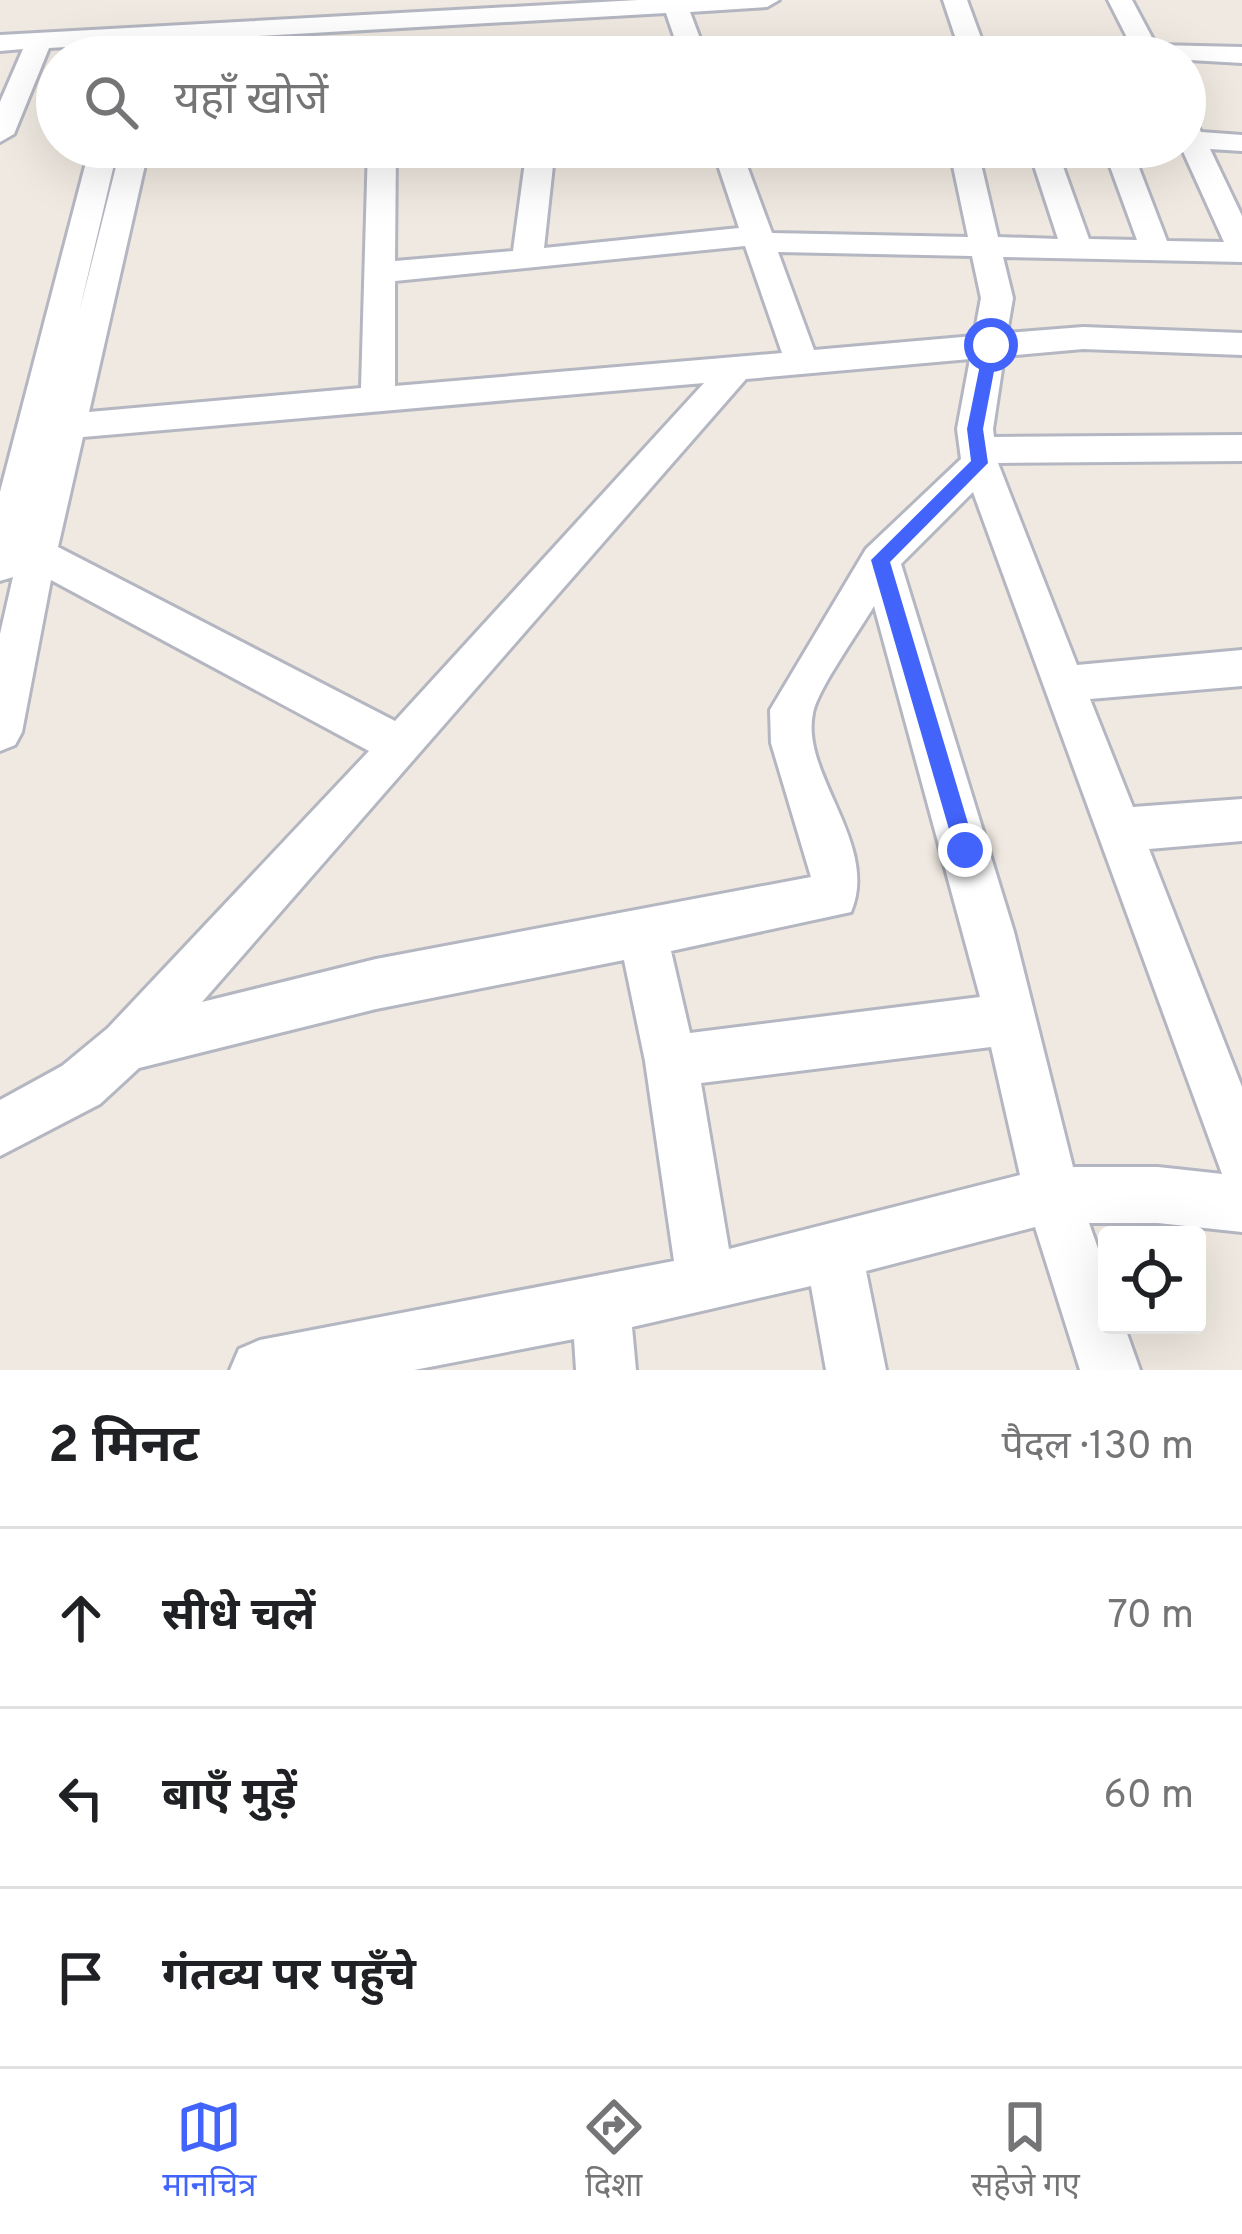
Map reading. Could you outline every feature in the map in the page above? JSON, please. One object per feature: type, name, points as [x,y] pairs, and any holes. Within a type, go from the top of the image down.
[{"type":"street","points":[[329,0],[336,36]]},
{"type":"street","points":[[155,27],[335,27],[481,9],[767,0]]},
{"type":"street","points":[[955,0],[968,36]]},
{"type":"street","points":[[1120,0],[1138,36]]},
{"type":"street","points":[[676,6],[687,36]]},
{"type":"street","points":[[0,43],[36,41]]},
{"type":"street","points":[[0,134],[36,48]]},
{"type":"street","points":[[1206,55],[1242,55]]},
{"type":"street","points":[[1206,75],[1242,78]]},
{"type":"street","points":[[1206,127],[1242,121]]},
{"type":"street","points":[[1206,135],[1242,143]]},
{"type":"street","points":[[379,272],[759,238],[1242,249],[1229,192],[1206,159]]},
{"type":"street","points":[[52,427],[100,168]]},
{"type":"street","points":[[0,732],[19,560],[52,427],[128,168]]},
{"type":"street","points":[[378,400],[381,168]]},
{"type":"street","points":[[527,259],[538,168]]},
{"type":"street","points":[[734,168],[801,361]]},
{"type":"street","points":[[968,168],[997,298],[975,429],[979,456],[1242,1157]]},
{"type":"street","points":[[1049,168],[1076,247]]},
{"type":"street","points":[[1125,168],[1155,249]]},
{"type":"street","points":[[0,432],[1083,338],[1242,344]]},
{"type":"street","points":[[0,1129],[81,1085],[126,1046],[737,368]]},
{"type":"street","points":[[126,1046],[376,984],[834,896],[835,868],[793,743],[791,710],[880,560],[979,456],[1242,448]]},
{"type":"street","points":[[19,560],[401,746]]},
{"type":"street","points":[[880,560],[1012,1020],[1052,1195],[1110,1370]]},
{"type":"street","points":[[1061,683],[1242,668]]},
{"type":"street","points":[[1117,830],[1242,820]]},
{"type":"street","points":[[642,933],[671,1061],[706,1285]]},
{"type":"street","points":[[671,1061],[931,1026],[1012,1020]]},
{"type":"street","points":[[291,1368],[706,1285],[1052,1195],[1158,1195],[1242,1204]]},
{"type":"street","points":[[833,1252],[856,1370]]},
{"type":"street","points":[[600,1305],[606,1370]]},
{"type":"route","points":[[965,850],[880,560],[980,463],[975,429],[991,345]]}]
